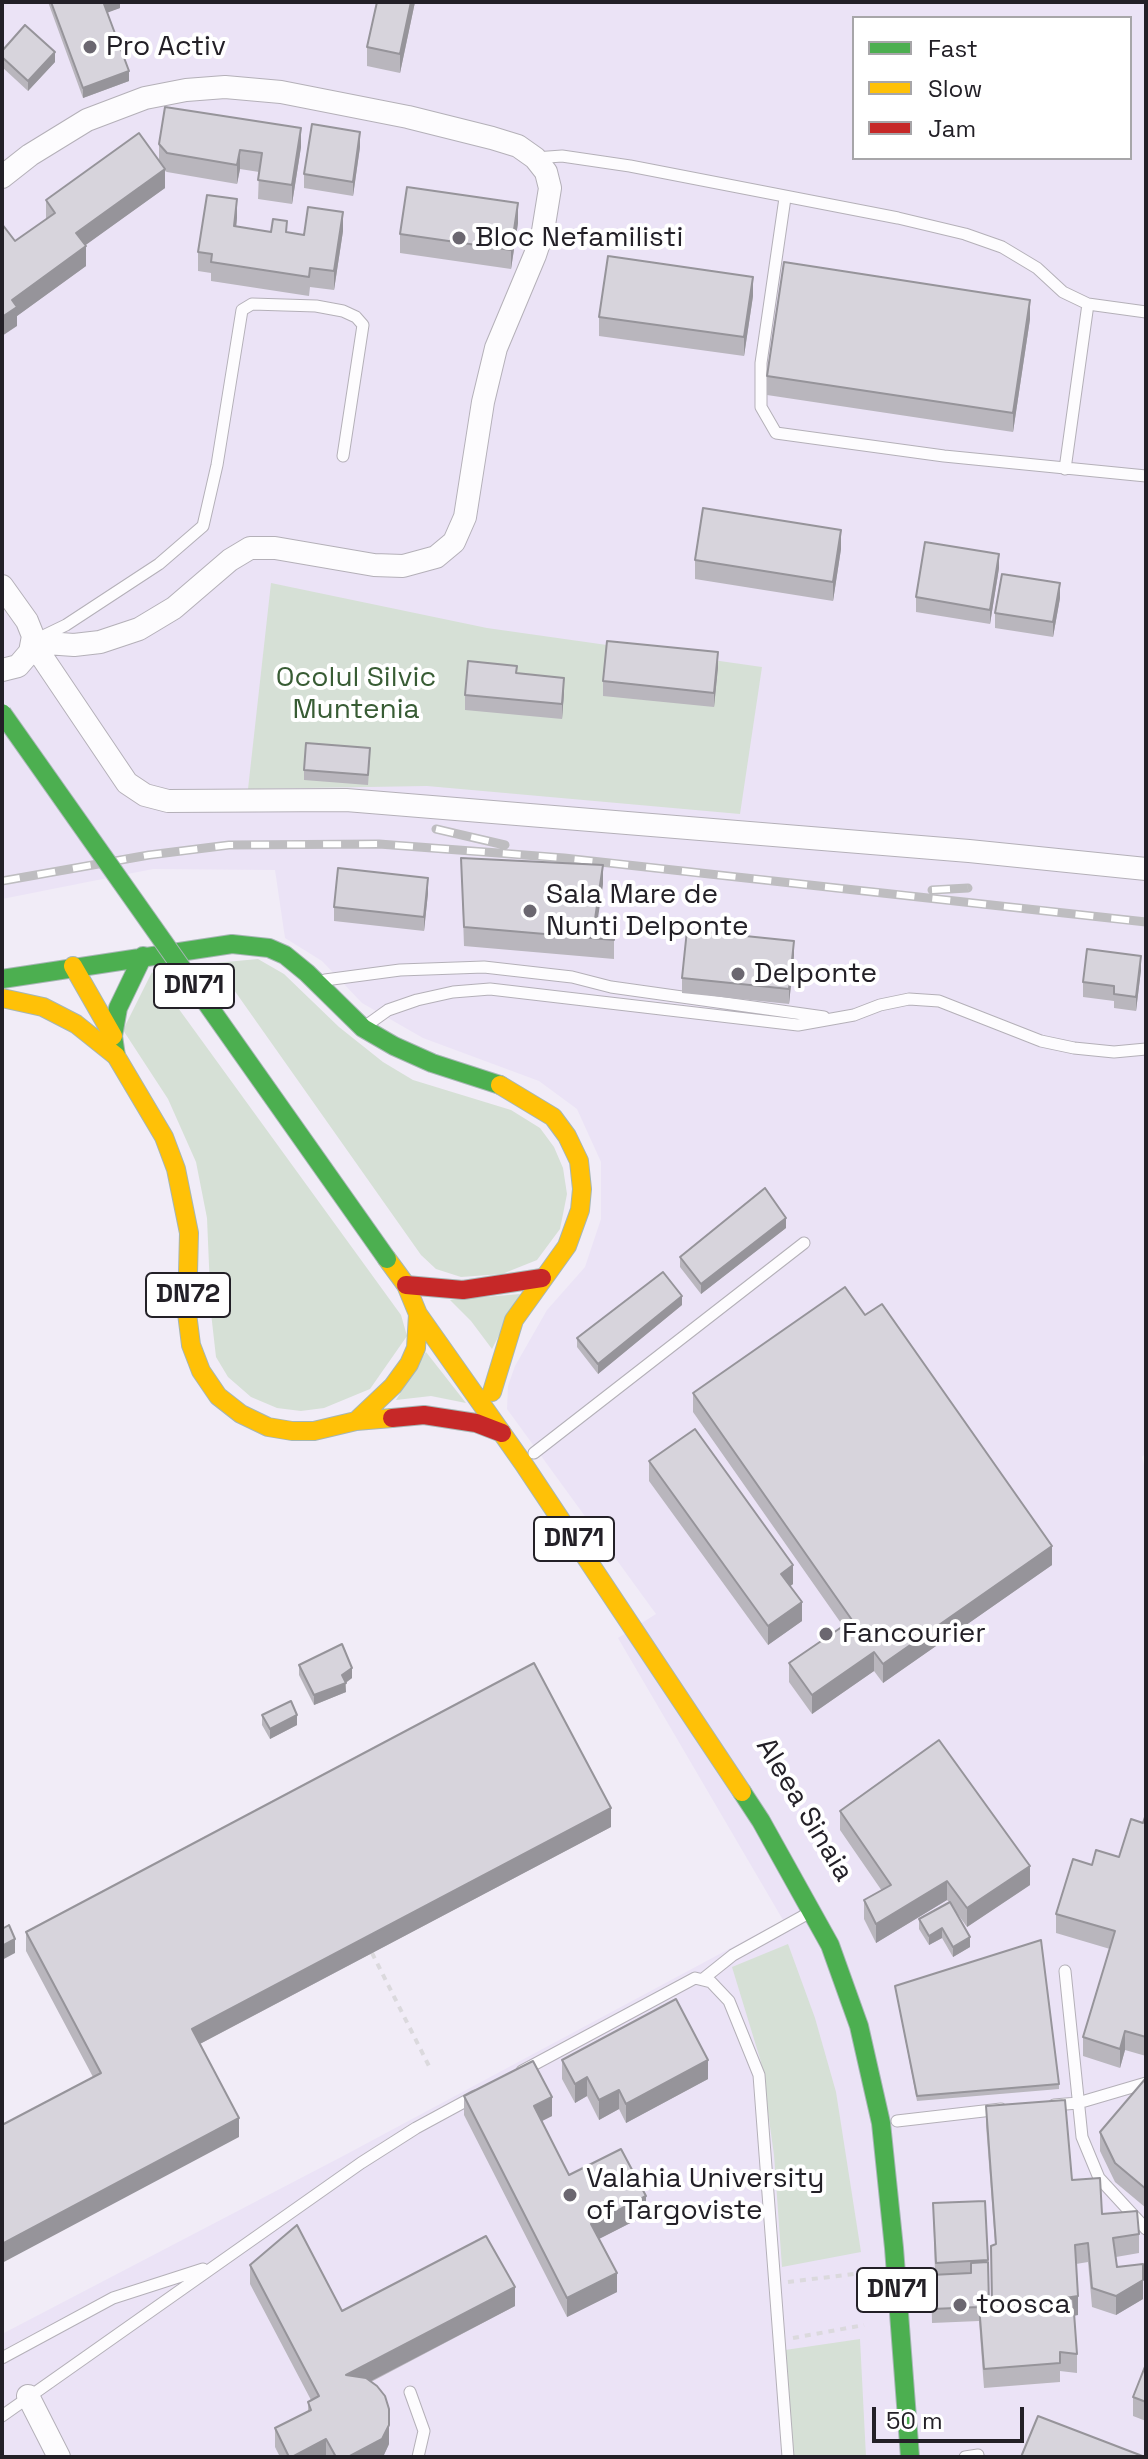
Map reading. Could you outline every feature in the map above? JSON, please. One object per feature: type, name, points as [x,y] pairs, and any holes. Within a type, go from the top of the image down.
[{"type":"main road","name":"Aleea Sinaia","points":[[2,713],[406,1285],[418,1314],[502,1433],[737,1785],[830,1945],[852,2003],[881,2123],[910,2457]]},
{"type":"main road","points":[[2,979],[143,956],[249,944],[269,948],[285,955],[363,1028],[432,1063],[506,1087],[553,1117],[579,1161],[582,1189],[580,1210],[567,1246],[514,1320],[492,1392]]},
{"type":"main road","name":"DN72","points":[[116,1056],[113,1036],[118,1008],[143,956]]},
{"type":"main road","name":"DN72","points":[[73,966],[113,1036]]},
{"type":"main road","name":"DN72","points":[[2,995],[52,970],[76,1024]]},
{"type":"main road","name":"DN72","points":[[2,995],[43,1007],[76,1024],[116,1056],[164,1137],[176,1169],[189,1233],[187,1313],[191,1345],[201,1371],[218,1396],[241,1414],[268,1427],[314,1431],[356,1421],[424,1415],[476,1423],[502,1433]]},
{"type":"main road","points":[[406,1285],[463,1290],[542,1278]]},
{"type":"main road","name":"Aleea Sinaia","points":[[406,1285],[431,1305],[715,1719]]},
{"type":"main road","points":[[356,1421],[393,1386],[409,1364],[416,1348],[418,1314]]},
{"type":"main road","name":"Aleea Sinaia","points":[[749,1769],[801,1856],[850,1951],[873,2017],[897,2121],[927,2457]]},
{"type":"street","points":[[2,177],[30,155],[87,120],[145,98],[225,87],[281,92],[439,124],[518,146],[535,158],[546,172],[550,188],[543,231],[496,348],[480,416],[465,517],[454,542],[436,557],[403,566],[374,565],[275,548],[250,548],[230,560],[174,608],[139,629],[100,642],[74,645],[32,642]]},
{"type":"street","points":[[2,586],[27,621],[33,636],[30,652],[18,666],[2,670]]},
{"type":"street","points":[[32,642],[127,783],[145,795],[168,801],[346,800],[969,851],[1146,869]]},
{"type":"street","points":[[28,2396],[59,2457]]},
{"type":"lane","points":[[535,158],[562,156],[618,164],[898,218],[965,234],[1002,247],[1037,268],[1063,292],[1088,304],[1146,312]]},
{"type":"lane","points":[[785,198],[761,363],[761,407],[776,433],[944,456],[1146,476]]},
{"type":"lane","points":[[32,642],[66,625],[159,564],[203,526],[217,465],[242,310],[252,304],[316,306],[343,311],[356,317],[363,325],[343,456]]},
{"type":"lane","points":[[1065,469],[1088,304]]},
{"type":"lane","points":[[315,981],[400,970],[484,967],[572,977],[611,987],[836,1018]]},
{"type":"lane","points":[[363,1028],[388,1010],[417,1000],[453,992],[490,989],[798,1025],[909,999],[939,1001],[1041,1041],[1063,1046],[1114,1052],[1146,1049]]},
{"type":"lane","points":[[534,1453],[804,1243]]},
{"type":"lane","points":[[703,1979],[733,1955],[812,1911]]},
{"type":"lane","points":[[1065,1971],[1082,2137],[1099,2178],[1146,2229]]},
{"type":"lane","points":[[514,2075],[695,1978],[711,1982],[729,2001],[759,2075],[788,2457]]},
{"type":"lane","points":[[1047,2105],[1078,2103],[1146,2083]]},
{"type":"lane","points":[[2,2416],[416,2128],[486,2090]]},
{"type":"lane","points":[[897,2121],[1017,2108]]},
{"type":"lane","points":[[2,2358],[113,2298],[215,2265]]},
{"type":"lane","points":[[410,2392],[424,2431],[418,2457]]},
{"type":"path","points":[[372,1953],[429,2066]]},
{"type":"path","points":[[774,2284],[862,2273]]},
{"type":"path","points":[[779,2340],[864,2325]]},
{"type":"shaded area","points":[[2,2],[1146,2],[1146,1453],[1142,1457],[1146,1474],[1146,2457],[2,2457],[2,2334],[345,2155],[783,1920],[618,1638],[656,1614],[507,1409],[508,1386],[515,1366],[547,1310],[585,1267],[601,1219],[601,1162],[577,1109],[539,1081],[423,1038],[362,1003],[322,961],[285,938],[275,870],[153,869],[2,899]]},
{"type":"green space","name":"Ocolul Silvic Muntenia","points":[[271,583],[487,628],[762,667],[740,814],[427,786],[248,789]]},
{"type":"green space","points":[[258,959],[284,974],[339,1027],[383,1062],[413,1080],[511,1110],[540,1128],[554,1147],[563,1168],[567,1194],[560,1229],[537,1260],[502,1274],[461,1277],[436,1269],[421,1255],[215,963]]},
{"type":"green space","points":[[152,972],[401,1315],[407,1336],[370,1389],[324,1408],[301,1411],[277,1408],[251,1397],[228,1377],[216,1357],[207,1218],[196,1162],[168,1099],[123,1030]]},
{"type":"green space","points":[[520,1294],[492,1349],[450,1300]]},
{"type":"green space","points":[[426,1352],[466,1403],[431,1396],[396,1400]]},
{"type":"green space","points":[[788,1944],[815,2018],[836,2092],[861,2252],[782,2267],[774,2155],[761,2062],[732,1967]]},
{"type":"green space","points":[[860,2339],[866,2457],[793,2457],[785,2350]]},
{"type":"building","name":"Pro Activ","points":[[51,2],[109,2],[104,4],[129,71],[83,88]]},
{"type":"building","points":[[377,2],[411,2],[400,54],[367,47]]},
{"type":"building","points":[[25,25],[55,52],[28,81],[2,57],[2,51]]},
{"type":"building","points":[[165,107],[301,128],[292,185],[258,180],[262,153],[240,150],[237,165],[167,153],[159,144]]},
{"type":"building","points":[[312,124],[360,132],[353,182],[304,174]]},
{"type":"building","points":[[139,133],[165,169],[76,233],[86,246],[12,300],[17,307],[2,317],[2,224],[15,241],[55,213],[46,200]]},
{"type":"building","points":[[407,187],[518,203],[511,250],[400,234]]},
{"type":"building","points":[[207,195],[237,199],[234,226],[271,232],[273,219],[287,221],[286,232],[304,235],[308,207],[343,212],[334,271],[310,268],[309,277],[211,262],[212,254],[198,252]]},
{"type":"building","points":[[608,256],[753,277],[744,337],[599,317]]},
{"type":"building","points":[[784,262],[1030,300],[1013,413],[767,376]]},
{"type":"building","points":[[703,508],[841,530],[833,582],[695,560]]},
{"type":"building","points":[[925,542],[999,554],[990,610],[916,597]]},
{"type":"building","points":[[1002,574],[1060,583],[1053,622],[995,613]]},
{"type":"building","points":[[607,641],[718,652],[714,693],[603,681]]},
{"type":"building","points":[[468,661],[517,666],[516,673],[564,678],[562,704],[465,695]]},
{"type":"building","points":[[306,743],[370,748],[368,775],[304,770]]},
{"type":"building","name":"Sala Mare de Nunti Delponte","points":[[461,858],[603,865],[595,919],[614,922],[614,940],[464,927]]},
{"type":"building","points":[[338,868],[428,878],[424,917],[334,907]]},
{"type":"building","name":"Delponte","points":[[687,930],[794,941],[789,989],[682,978]]},
{"type":"building","points":[[1087,949],[1141,956],[1136,997],[1114,994],[1114,986],[1083,982]]},
{"type":"building","points":[[765,1188],[786,1218],[701,1284],[680,1257]]},
{"type":"building","points":[[663,1272],[682,1296],[598,1364],[577,1338]]},
{"type":"building","points":[[845,1287],[865,1315],[882,1304],[1052,1546],[883,1664],[874,1652],[812,1695],[789,1663],[852,1620],[693,1393]]},
{"type":"building","points":[[695,1429],[793,1565],[781,1574],[802,1602],[768,1626],[649,1461]]},
{"type":"building","points":[[342,1644],[352,1668],[342,1675],[346,1683],[314,1695],[299,1665]]},
{"type":"building","points":[[534,1663],[611,1808],[192,2029],[239,2118],[2,2244],[2,2125],[101,2073],[26,1932]]},
{"type":"building","points":[[291,1701],[297,1715],[270,1729],[262,1715]]},
{"type":"building","points":[[939,1740],[1030,1866],[967,1908],[947,1881],[876,1924],[864,1900],[891,1885],[840,1811]]},
{"type":"building","points":[[1146,1814],[1146,2037],[1125,2031],[1120,2049],[1083,2037],[1115,1931],[1056,1914],[1073,1859],[1092,1865],[1096,1850],[1119,1857],[1131,1819],[1143,1823]]},
{"type":"building","points":[[950,1902],[970,1937],[953,1947],[942,1928],[929,1936],[919,1919]]},
{"type":"building","points":[[9,1925],[15,1939],[2,1946],[2,1929]]},
{"type":"building","points":[[1041,1940],[1059,2084],[917,2096],[895,1986]]},
{"type":"building","points":[[676,1999],[708,2060],[626,2104],[619,2090],[599,2100],[587,2077],[575,2084],[562,2060]]},
{"type":"building","points":[[533,2061],[552,2097],[534,2106],[569,2175],[621,2149],[646,2196],[591,2224],[617,2273],[567,2298],[464,2096]]},
{"type":"building","points":[[1146,2078],[1146,2189],[1115,2163],[1100,2132]]},
{"type":"building","points":[[1065,2100],[1072,2180],[1100,2178],[1102,2214],[1137,2211],[1139,2234],[1113,2238],[1117,2267],[1143,2264],[1143,2280],[1116,2296],[1092,2288],[1088,2243],[1075,2245],[1078,2296],[1065,2298],[1073,2299],[1077,2354],[1060,2352],[1060,2363],[984,2369],[979,2305],[1048,2301],[992,2301],[991,2246],[996,2244],[986,2106]]},
{"type":"building","points":[[985,2201],[988,2260],[936,2263],[933,2203]]},
{"type":"building","points":[[297,2225],[342,2311],[486,2236],[515,2287],[346,2375],[366,2378],[377,2386],[385,2396],[389,2409],[389,2425],[382,2439],[348,2457],[336,2457],[326,2439],[289,2457],[275,2428],[311,2410],[308,2402],[319,2396],[250,2265]]},
{"type":"building","name":"toosca","points":[[988,2262],[989,2305],[932,2309],[931,2275],[971,2273],[971,2263]]},
{"type":"building","points":[[1146,2364],[1146,2402],[1133,2397]]},
{"type":"building","points":[[1038,2416],[1145,2457],[1021,2457]]},
{"type":"railway","points":[[436,829],[505,845]]},
{"type":"railway","points":[[2,881],[149,855],[229,845],[379,844],[564,858],[1146,922]]},
{"type":"railway","points":[[932,890],[968,888]]},
{"type":"traffic: fast","points":[[2,713],[387,1259]]},
{"type":"traffic: fast","points":[[2,979],[232,944],[269,948],[285,955],[307,973],[363,1028],[432,1063],[500,1085]]},
{"type":"traffic: fast","points":[[116,1056],[113,1036],[118,1008],[143,956]]},
{"type":"traffic: fast","points":[[742,1792],[830,1945],[859,2026],[881,2123],[910,2457]]},
{"type":"traffic: slow","points":[[73,966],[113,1036]]},
{"type":"traffic: slow","points":[[2,998],[43,1007],[76,1024],[116,1056],[164,1137],[176,1169],[189,1233],[187,1313],[191,1345],[201,1371],[218,1396],[241,1414],[268,1427],[292,1431],[314,1431],[356,1421],[392,1418]]},
{"type":"traffic: slow","points":[[492,1392],[514,1320],[567,1246],[580,1210],[582,1189],[579,1161],[553,1117],[500,1085]]},
{"type":"traffic: slow","points":[[387,1259],[406,1285],[418,1314],[523,1463],[742,1792]]},
{"type":"traffic: slow","points":[[356,1421],[393,1386],[409,1364],[416,1348],[418,1314]]},
{"type":"traffic: jam","points":[[406,1285],[463,1290],[542,1278]]},
{"type":"traffic: jam","points":[[392,1418],[424,1415],[476,1423],[502,1433]]},
{"type":"place","name":"Pro Activ","points":[[90,47]]},
{"type":"place","name":"Bloc Nefamilisti","points":[[459,238]]},
{"type":"place","name":"Sala Mare de Nunti Delponte","points":[[530,911]]},
{"type":"place","name":"Delponte","points":[[738,974]]},
{"type":"place","name":"Fancourier","points":[[826,1634]]},
{"type":"place","name":"Valahia University of Targoviste","points":[[570,2195]]},
{"type":"place","name":"toosca","points":[[960,2305]]}]
